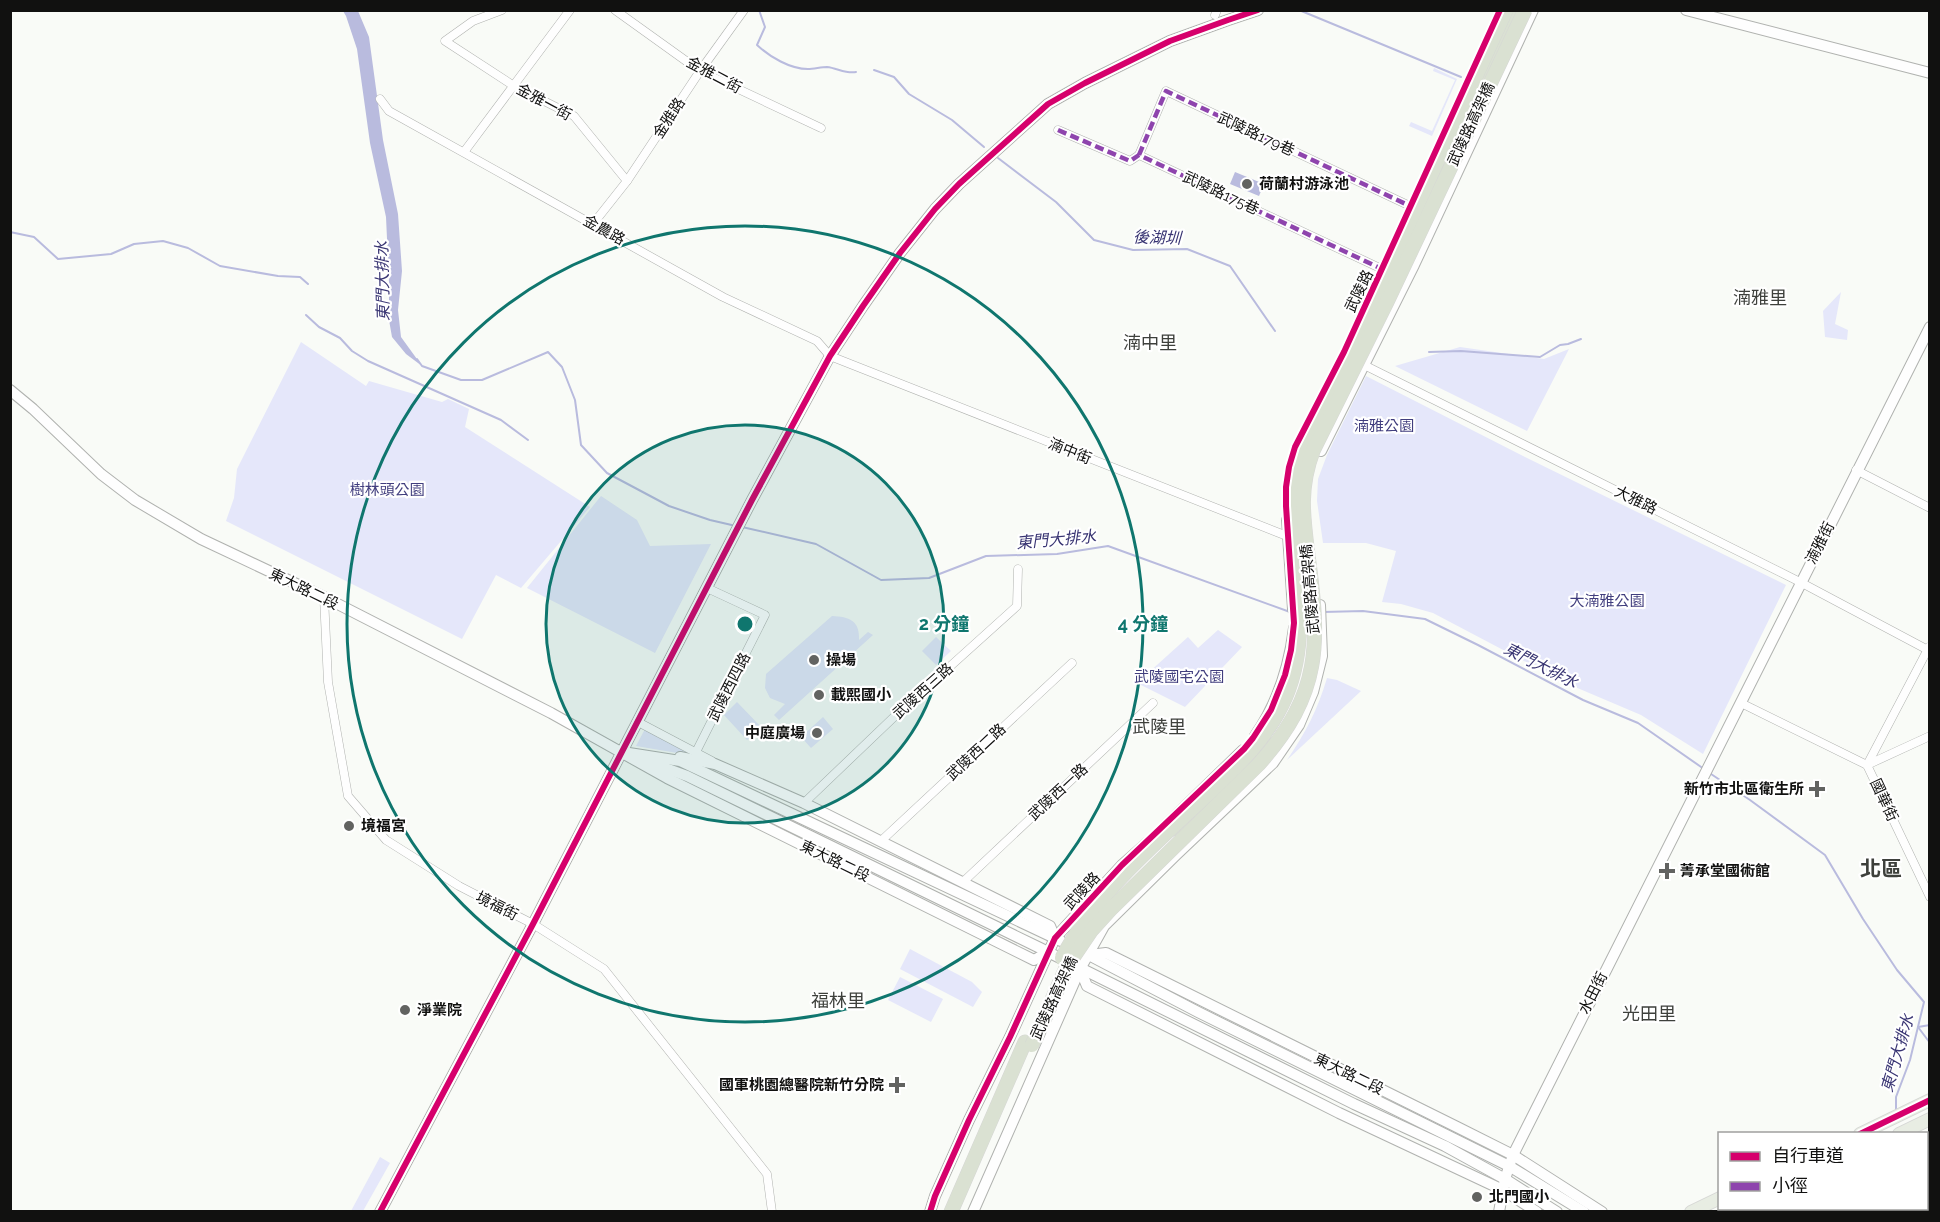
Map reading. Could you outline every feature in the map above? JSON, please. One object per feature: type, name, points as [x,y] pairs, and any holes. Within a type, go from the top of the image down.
[{"type":"highway","name":"武陵路高架橋","points":[[951,1212],[1028,1043],[1066,968],[1091,931],[1259,764],[1281,738],[1305,694],[1314,652],[1315,622],[1292,485],[1301,448],[1354,344],[1506,10]]},
{"type":"highway","points":[[1352,333],[1371,316],[1381,301],[1515,10]]},
{"type":"highway","name":"武陵路高架橋","points":[[1298,522],[1306,468],[1313,451],[1387,302],[1525,10]]},
{"type":"highway","points":[[1375,344],[1381,301]]},
{"type":"highway","points":[[1150,840],[1189,821],[1256,757],[1274,735],[1294,699],[1308,643],[1309,626],[1298,522]]},
{"type":"highway","points":[[1176,855],[1189,821]]},
{"type":"highway","name":"武陵路高架橋","points":[[960,1212],[1028,1043]]},
{"type":"main road","points":[[1864,1132],[1929,1100]]},
{"type":"main road","points":[[1904,1131],[1929,1119]]},
{"type":"main road","points":[[1691,1212],[1718,1198]]},
{"type":"street","name":"金雅一街","points":[[502,10],[473,21],[445,41],[514,86],[574,116],[627,182]]},
{"type":"street","points":[[464,152],[570,10]]},
{"type":"street","name":"金雅二街","points":[[615,10],[700,71],[821,128]]},
{"type":"street","name":"金雅路","points":[[593,224],[627,182],[700,71],[744,10]]},
{"type":"street","points":[[380,1212],[623,752],[746,511],[830,356],[863,306],[935,209],[1005,141],[1048,104],[1170,41],[1258,10]]},
{"type":"street","name":"武陵路","points":[[930,1212],[969,1120],[1011,1037],[1055,938],[1122,865],[1236,757],[1253,738],[1278,696],[1286,675],[1294,623],[1288,538],[1289,467],[1296,447],[1344,352],[1500,10]]},
{"type":"street","points":[[1320,652],[1309,622],[1306,591],[1308,504],[1314,464],[1375,344],[1533,10]]},
{"type":"street","points":[[1686,10],[1929,73]]},
{"type":"street","name":"武陵路179巷","points":[[1139,155],[1166,91],[1410,206]]},
{"type":"street","name":"金農路","points":[[380,99],[389,111],[723,297],[818,341],[830,356]]},
{"type":"street","name":"武陵路175巷","points":[[1058,130],[1130,161],[1139,155],[1382,269]]},
{"type":"street","name":"湳雅街","points":[[1712,759],[1929,327]]},
{"type":"street","name":"大雅路","points":[[1344,352],[1364,365],[1929,648]]},
{"type":"street","name":"湳中街","points":[[830,356],[1288,538],[1306,539]]},
{"type":"street","name":"東大路二段","points":[[10,390],[101,474],[135,500],[201,540],[324,597],[551,714],[667,778],[1034,960],[1048,952]]},
{"type":"street","points":[[1856,471],[1929,508]]},
{"type":"street","points":[[973,1212],[1080,969],[1104,926],[1274,762],[1299,725],[1318,676],[1320,652],[1319,591],[1306,539]]},
{"type":"street","name":"武陵西三路","points":[[804,803],[895,716],[1017,606],[1018,569]]},
{"type":"street","name":"武陵西四路","points":[[696,752],[765,615],[707,588]]},
{"type":"street","name":"境福街","points":[[324,597],[328,682],[348,796],[386,840],[459,886],[533,924],[604,969],[767,1174],[772,1212]]},
{"type":"street","points":[[1292,645],[1320,652]]},
{"type":"street","points":[[1868,765],[1929,648]]},
{"type":"street","name":"武陵西二路","points":[[881,841],[1072,663]]},
{"type":"street","name":"武陵西一路","points":[[963,882],[1153,703]]},
{"type":"street","name":"國華街","points":[[1741,703],[1868,765],[1929,897]]},
{"type":"street","name":"東大路二段","points":[[638,722],[716,764],[804,803],[1050,926],[1055,938]]},
{"type":"street","points":[[1868,765],[1929,736]]},
{"type":"street","name":"東大路二段","points":[[623,752],[691,758],[716,764]]},
{"type":"street","name":"東大路二段","points":[[623,752],[680,760],[1055,938],[1509,1166],[1584,1212]]},
{"type":"street","name":"水田街","points":[[1499,1212],[1504,1184],[1513,1155],[1712,759]]},
{"type":"street","points":[[1048,952],[1080,969],[1087,987],[1339,1113],[1504,1184],[1557,1212]]},
{"type":"street","name":"東大路二段","points":[[1089,955],[1106,953],[1513,1155],[1602,1212]]},
{"type":"street","points":[[1504,1184],[1537,1212]]},
{"type":"street","points":[[924,1212],[935,1196]]},
{"type":"green space","points":[[1434,68],[1457,79],[1432,136],[1409,126],[1411,122],[1432,131],[1455,80],[1433,71]]},
{"type":"green space","points":[[1841,292],[1835,324],[1848,330],[1847,340],[1825,337],[1823,311]]},
{"type":"green space","name":"樹林頭公園","points":[[301,342],[366,386],[369,381],[442,402],[448,399],[469,409],[465,427],[590,507],[521,588],[496,575],[462,639],[226,521],[234,498],[237,469]]},
{"type":"green space","name":"湳雅公園","points":[[1460,347],[1544,359],[1569,349],[1527,431],[1395,366]]},
{"type":"green space","name":"大湳雅公園","points":[[1366,376],[1786,585],[1703,754],[1641,715],[1568,684],[1433,613],[1401,604],[1382,602],[1396,551],[1366,543],[1323,543],[1317,501],[1318,479],[1327,455]]},
{"type":"green space","points":[[601,496],[637,520],[650,546],[711,544],[655,653],[527,588]]},
{"type":"green space","points":[[832,616],[844,617],[852,621],[858,628],[859,640],[868,632],[873,635],[779,720],[774,715],[785,704],[770,698],[765,688],[766,674]]},
{"type":"green space","name":"武陵國宅公園","points":[[1218,630],[1242,647],[1185,707],[1137,683],[1188,637],[1198,648]]},
{"type":"green space","points":[[936,637],[951,651],[936,665],[922,651]]},
{"type":"green space","points":[[1327,678],[1361,691],[1287,760],[1310,721]]},
{"type":"green space","points":[[737,702],[761,727],[747,740],[724,715]]},
{"type":"green space","name":"中庭廣場","points":[[823,717],[833,729],[811,748],[801,737]]},
{"type":"green space","points":[[645,729],[695,756],[636,746]]},
{"type":"green space","points":[[910,949],[972,982],[982,992],[973,1007],[900,969]]},
{"type":"green space","points":[[900,977],[943,999],[931,1022],[888,1000]]},
{"type":"green space","points":[[380,1157],[390,1163],[363,1211],[351,1211]]},
{"type":"water","points":[[343,11],[358,11],[369,37],[383,140],[398,214],[402,271],[398,310],[401,337],[422,366],[406,354],[392,337],[389,320],[386,217],[370,143],[357,49]]},
{"type":"water","name":"荷蘭村游泳池","points":[[1235,172],[1264,184],[1259,196],[1230,184]]},
{"type":"waterway","name":"後湖圳","points":[[759,10],[765,27],[757,45],[774,58],[787,65],[801,68],[827,67],[856,72]]},
{"type":"waterway","points":[[1299,10],[1461,77]]},
{"type":"waterway","name":"後湖圳","points":[[874,70],[894,77],[909,94],[952,120],[984,147]]},
{"type":"waterway","name":"後湖圳","points":[[998,158],[1056,202],[1094,240],[1133,250],[1187,249],[1230,266],[1275,331]]},
{"type":"waterway","points":[[10,232],[34,237],[58,259],[111,254],[134,244],[163,241],[188,248],[220,266],[278,276],[300,277],[308,284]]},
{"type":"waterway","points":[[306,315],[319,327],[340,338],[352,351],[368,361],[501,420],[528,440]]},
{"type":"waterway","name":"後湖圳","points":[[1429,352],[1461,351],[1540,357],[1560,345],[1581,339]]},
{"type":"waterway","name":"東門大排水","points":[[417,359],[422,366],[461,380],[482,380],[548,352],[562,367],[575,400],[581,445],[607,473],[669,506],[736,526]]},
{"type":"waterway","name":"東門大排水","points":[[742,527],[816,544],[881,580],[929,578],[986,556],[1057,554],[1108,546],[1290,612]]},
{"type":"waterway","name":"東門大排水","points":[[1323,612],[1363,611],[1425,619],[1583,700],[1638,723],[1704,769]]},
{"type":"waterway","name":"東門大排水","points":[[1708,772],[1825,855],[1897,970],[1924,1002],[1910,1060],[1896,1097],[1896,1113]]},
{"type":"waterway","name":"東門大排水","points":[[1930,1025],[1918,1027],[1930,1043]]},
{"type":"marked path","points":[[1139,155],[1166,91],[1410,206]]},
{"type":"marked path","points":[[1058,130],[1130,161],[1139,155],[1382,269]]},
{"type":"cycle path","points":[[380,1212],[533,924],[752,500],[830,356],[900,253],[935,209],[959,184],[1048,104],[1170,41],[1258,10]]},
{"type":"cycle path","points":[[930,1212],[969,1120],[1055,938],[1122,865],[1244,749],[1271,710],[1285,675],[1294,623],[1286,487],[1295,447],[1344,352],[1500,10]]},
{"type":"cycle path","points":[[1864,1132],[1930,1100]]},
{"type":"place","name":"荷蘭村游泳池","points":[[1247,184]]},
{"type":"place","name":"操場","points":[[814,660]]},
{"type":"place","name":"載熙國小","points":[[819,695]]},
{"type":"place","name":"中庭廣場","points":[[817,733]]},
{"type":"place","name":"新竹市北區衛生所","points":[[1817,789]]},
{"type":"place","name":"境福宮","points":[[349,826]]},
{"type":"place","name":"菁承堂國術館","points":[[1667,871]]},
{"type":"place","name":"淨業院","points":[[405,1010]]},
{"type":"place","name":"國軍桃園總醫院新竹分院","points":[[897,1085]]},
{"type":"place","name":"北門國小","points":[[1477,1197]]},
{"type":"district","name":"湳雅里","points":[[1760,298]]},
{"type":"district","name":"湳中里","points":[[1150,343]]},
{"type":"district","name":"武陵里","points":[[1159,727]]},
{"type":"district","name":"北區","points":[[1881,869]]},
{"type":"district","name":"福林里","points":[[838,1001]]},
{"type":"district","name":"光田里","points":[[1649,1014]]}]
